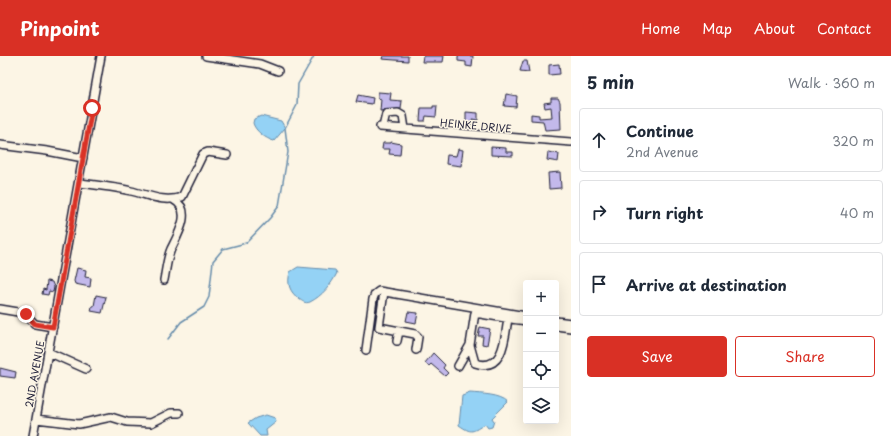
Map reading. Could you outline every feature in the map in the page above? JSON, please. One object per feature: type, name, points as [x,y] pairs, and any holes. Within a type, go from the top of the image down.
[{"type":"street","name":"2ND AVENUE","points":[[33,436],[101,56]]},
{"type":"street","points":[[206,56],[260,64],[278,71]]},
{"type":"street","name":"HEINKE DRIVE","points":[[405,129],[404,118],[398,113],[386,114],[382,127],[405,129],[571,142]]},
{"type":"street","points":[[0,145],[47,151],[83,158]]},
{"type":"street","points":[[79,183],[132,191],[156,199],[174,200],[182,197],[203,154],[208,152],[227,155]]},
{"type":"street","points":[[164,280],[171,249],[176,243],[184,214],[181,205],[174,200]]},
{"type":"street","points":[[366,350],[373,297],[377,292],[523,315]]},
{"type":"street","points":[[384,292],[379,327],[417,335],[419,341],[416,350]]},
{"type":"street","points":[[0,309],[24,314],[35,324],[53,327]]},
{"type":"street","points":[[458,366],[470,345],[476,314],[523,320]]},
{"type":"street","points":[[470,345],[475,363],[488,364],[494,361],[501,354],[508,318]]},
{"type":"street","points":[[559,321],[571,323]]},
{"type":"street","points":[[559,326],[571,328]]},
{"type":"street","points":[[397,341],[399,331]]},
{"type":"street","points":[[48,352],[86,369]]},
{"type":"street","points":[[36,419],[78,424],[111,418],[127,422],[151,423],[167,414],[179,413]]},
{"type":"water","points":[[261,116],[281,121],[285,128],[274,141],[261,134],[254,126],[254,119]]},
{"type":"water","points":[[298,267],[335,270],[337,273],[329,286],[314,300],[308,303],[299,299],[293,293],[289,284],[290,272]]},
{"type":"water","points":[[470,393],[500,397],[508,402],[492,418],[494,421],[492,427],[488,428],[485,424],[470,431],[459,425],[462,396]]},
{"type":"water","points":[[266,415],[275,418],[276,422],[266,430],[267,436],[260,436],[248,423],[256,418]]},
{"type":"building","points":[[383,56],[408,56],[408,61],[382,59]]},
{"type":"building","points":[[423,56],[444,56],[443,62],[422,62]]},
{"type":"building","points":[[458,56],[473,56],[472,67],[466,66],[466,62],[458,61]]},
{"type":"building","points":[[523,61],[527,61],[529,72],[520,71]]},
{"type":"building","points":[[559,64],[560,74],[549,75],[549,65]]},
{"type":"building","points":[[378,92],[391,93],[390,100],[402,101],[401,109],[380,111],[381,99],[378,98]]},
{"type":"building","points":[[506,94],[517,96],[516,107],[504,106]]},
{"type":"building","points":[[358,95],[373,98],[372,104],[356,102]]},
{"type":"building","points":[[551,98],[558,98],[560,102],[561,129],[545,130],[543,121],[531,120],[531,114],[539,115],[539,118],[552,117],[551,107],[545,108],[544,103],[551,102]]},
{"type":"building","points":[[433,106],[437,106],[436,117],[426,116],[425,121],[420,121],[421,108],[433,108]]},
{"type":"building","points":[[466,112],[478,113],[478,120],[472,119],[472,124],[466,124]]},
{"type":"building","points":[[391,142],[401,144],[400,155],[389,154],[390,149],[382,149],[383,143]]},
{"type":"building","points":[[491,147],[506,148],[506,152],[513,152],[513,156],[491,155]]},
{"type":"building","points":[[458,149],[463,150],[461,166],[446,164],[447,155],[456,156]]},
{"type":"building","points":[[548,152],[559,154],[558,162],[547,160]]},
{"type":"building","points":[[560,172],[561,188],[549,189],[548,173]]},
{"type":"building","points":[[77,268],[86,270],[85,277],[91,278],[90,287],[75,284],[74,281]]},
{"type":"building","points":[[47,281],[52,282],[54,287],[53,292],[49,291],[48,295],[42,294],[43,289],[46,290]]},
{"type":"building","points":[[96,295],[106,297],[102,313],[91,311],[92,306],[94,306]]},
{"type":"building","points":[[408,312],[418,313],[416,323],[406,321]]},
{"type":"building","points":[[480,327],[490,329],[487,345],[482,344],[483,336],[478,336]]},
{"type":"building","points":[[433,353],[445,365],[443,368],[448,373],[445,376],[431,364],[429,366],[425,363]]},
{"type":"building","points":[[0,368],[16,372],[15,378],[0,376]]},
{"type":"waterway","points":[[168,339],[181,322],[204,307],[209,297],[213,261],[223,249],[246,243],[270,218],[279,206],[288,152],[285,128],[297,105],[298,84],[314,56]]},
{"type":"route","points":[[26,314],[35,324],[53,327],[92,108]]}]
